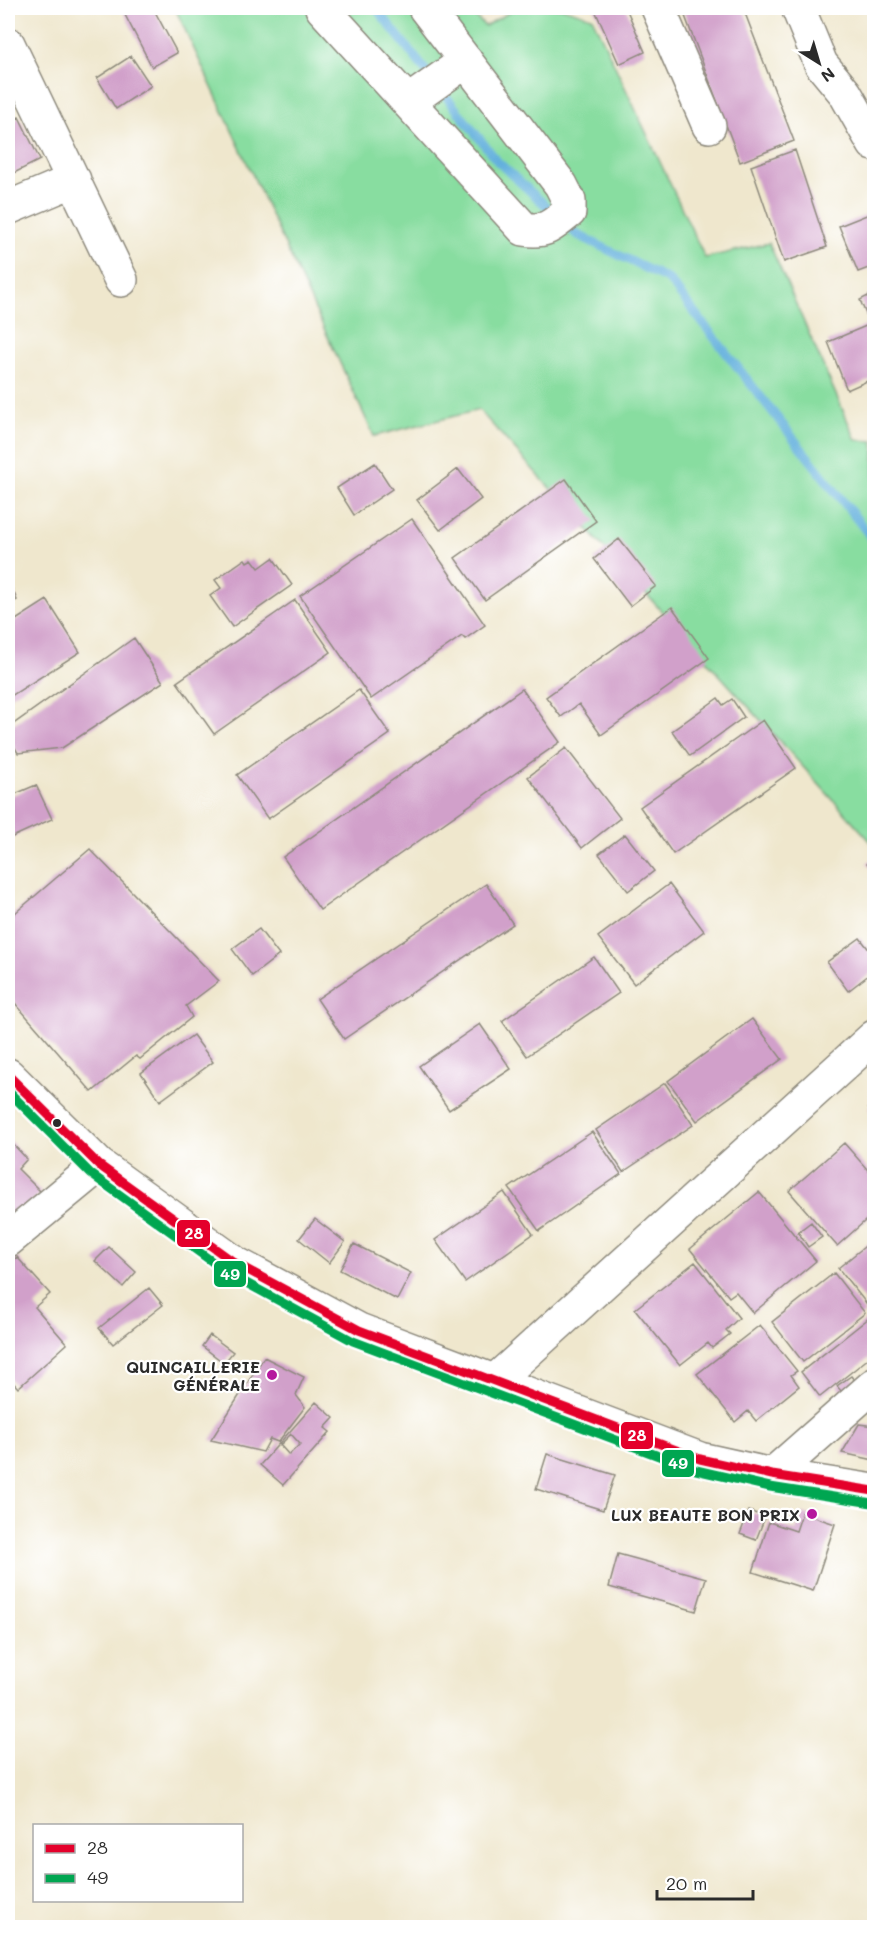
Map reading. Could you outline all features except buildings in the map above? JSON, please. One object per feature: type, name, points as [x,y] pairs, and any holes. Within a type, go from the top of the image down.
[{"type":"street","points":[[322,8],[435,83],[561,184],[569,201],[557,221],[534,231],[524,229],[435,83],[425,8]]},
{"type":"street","points":[[658,8],[709,126]]},
{"type":"street","points":[[798,8],[821,64],[845,93],[874,144]]},
{"type":"street","points":[[8,44],[16,80],[74,180],[121,280]]},
{"type":"street","points":[[8,208],[74,180]]},
{"type":"street","points":[[496,1380],[874,1037]]},
{"type":"street","points":[[8,1075],[99,1165],[235,1263],[359,1330],[700,1459],[772,1475],[874,1491]]},
{"type":"street","points":[[8,1240],[99,1165]]},
{"type":"street","points":[[772,1475],[874,1385]]},
{"type":"green space","points":[[175,8],[466,8],[485,26],[517,8],[563,8],[592,17],[705,258],[769,243],[856,440],[874,441],[874,845],[479,410],[374,436]]},
{"type":"waterway","points":[[376,8],[498,162],[555,214]]},
{"type":"waterway","points":[[565,224],[576,234],[669,280],[874,541]]},
{"type":"transit line","name":"28","points":[[8,1075],[99,1165],[235,1263],[359,1330],[700,1459],[772,1475],[874,1491]]},
{"type":"transit line","name":"49","points":[[8,1091],[91,1174],[228,1273],[353,1341],[696,1470],[770,1487],[872,1503]]},
{"type":"place","name":"QUINCAILLERIE GÉNÉRALE","points":[[272,1375]]},
{"type":"place","name":"LUX BEAUTE BON PRIX","points":[[812,1514]]}]
